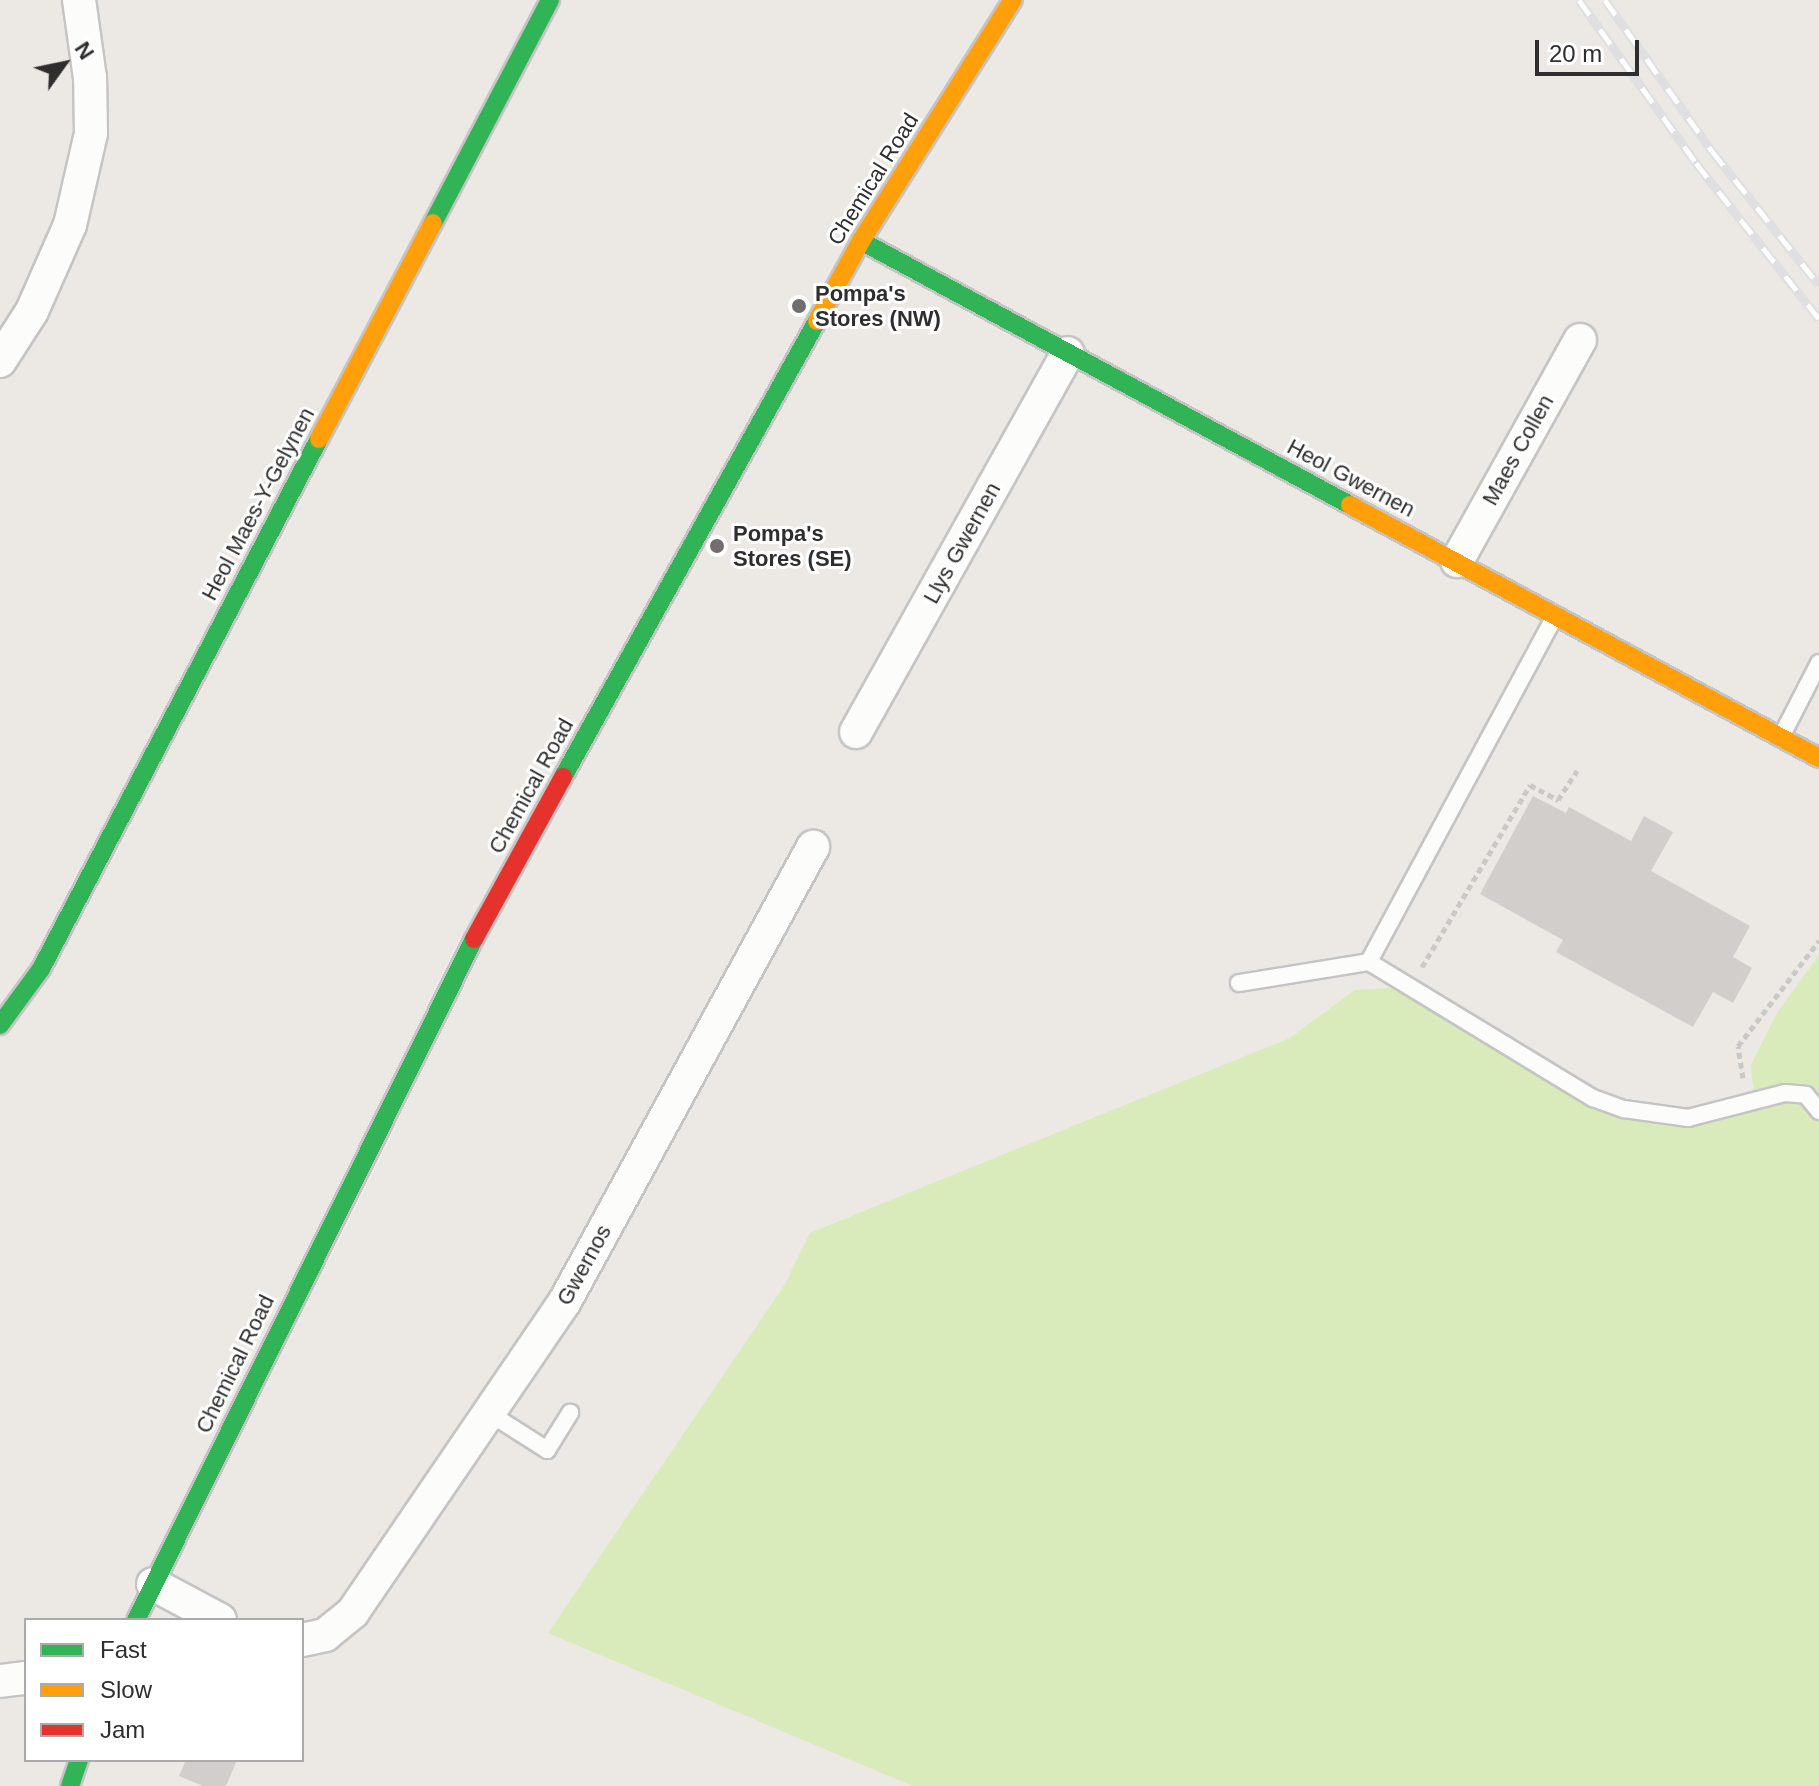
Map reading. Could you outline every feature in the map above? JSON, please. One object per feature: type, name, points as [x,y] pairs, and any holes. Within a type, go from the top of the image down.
[{"type":"street","points":[[0,361],[32,311],[70,225],[91,133],[90,78],[79,0]]},
{"type":"street","name":"Heol Maes-Y-Gelynen","points":[[0,1025],[41,969],[550,0]]},
{"type":"street","name":"Chemical Road","points":[[137,1618],[450,982],[861,241],[1013,0]]},
{"type":"street","name":"Heol Gwernen","points":[[861,241],[1819,758]]},
{"type":"street","name":"Maes Collen","points":[[1457,561],[1580,340]]},
{"type":"street","name":"Llys Gwernen","points":[[856,732],[1068,353]]},
{"type":"street","name":"Gwernos","points":[[304,1640],[325,1635],[353,1612],[564,1303],[813,847]]},
{"type":"street","points":[[153,1584],[216,1618]]},
{"type":"street","points":[[0,1681],[24,1678]]},
{"type":"street","points":[[70,1786],[78,1762]]},
{"type":"lane","points":[[1369,962],[1555,616]]},
{"type":"lane","points":[[1781,737],[1819,663]]},
{"type":"lane","points":[[1239,983],[1369,962],[1603,1102],[1651,1114],[1688,1118],[1785,1093],[1806,1095],[1819,1111]]},
{"type":"lane","points":[[489,1413],[547,1450],[570,1413]]},
{"type":"path","points":[[1410,987],[1530,785],[1558,800],[1577,771]]},
{"type":"path","points":[[1754,1101],[1744,1081],[1738,1046],[1819,941]]},
{"type":"green space","points":[[1819,955],[1819,1786],[913,1786],[548,1633],[784,1286],[810,1233],[1290,1038],[1355,990],[1410,987],[1593,1098],[1688,1118],[1754,1101],[1751,1065],[1777,1013]]},
{"type":"building","points":[[1533,796],[1566,813],[1569,807],[1631,841],[1644,816],[1673,832],[1651,871],[1750,926],[1733,957],[1752,968],[1733,1003],[1713,992],[1693,1027],[1556,952],[1563,940],[1480,894]]},
{"type":"building","points":[[185,1762],[236,1762],[226,1786],[203,1786],[179,1776]]},
{"type":"railway","points":[[1579,0],[1696,163],[1819,319]]},
{"type":"railway","points":[[1605,0],[1712,151],[1819,285]]},
{"type":"traffic: fast","points":[[433,223],[550,0]]},
{"type":"traffic: fast","points":[[861,241],[1350,505]]},
{"type":"traffic: fast","points":[[563,777],[817,321]]},
{"type":"traffic: fast","points":[[0,1025],[41,969],[319,439]]},
{"type":"traffic: fast","points":[[137,1618],[474,939]]},
{"type":"traffic: fast","points":[[70,1786],[78,1762]]},
{"type":"traffic: slow","points":[[817,321],[861,241],[1013,0]]},
{"type":"traffic: slow","points":[[319,439],[433,223]]},
{"type":"traffic: slow","points":[[1350,505],[1819,758]]},
{"type":"traffic: jam","points":[[474,939],[563,777]]},
{"type":"place","name":"Pompa's Stores (NW)","points":[[799,306]]},
{"type":"place","name":"Pompa's Stores (SE)","points":[[717,546]]}]
